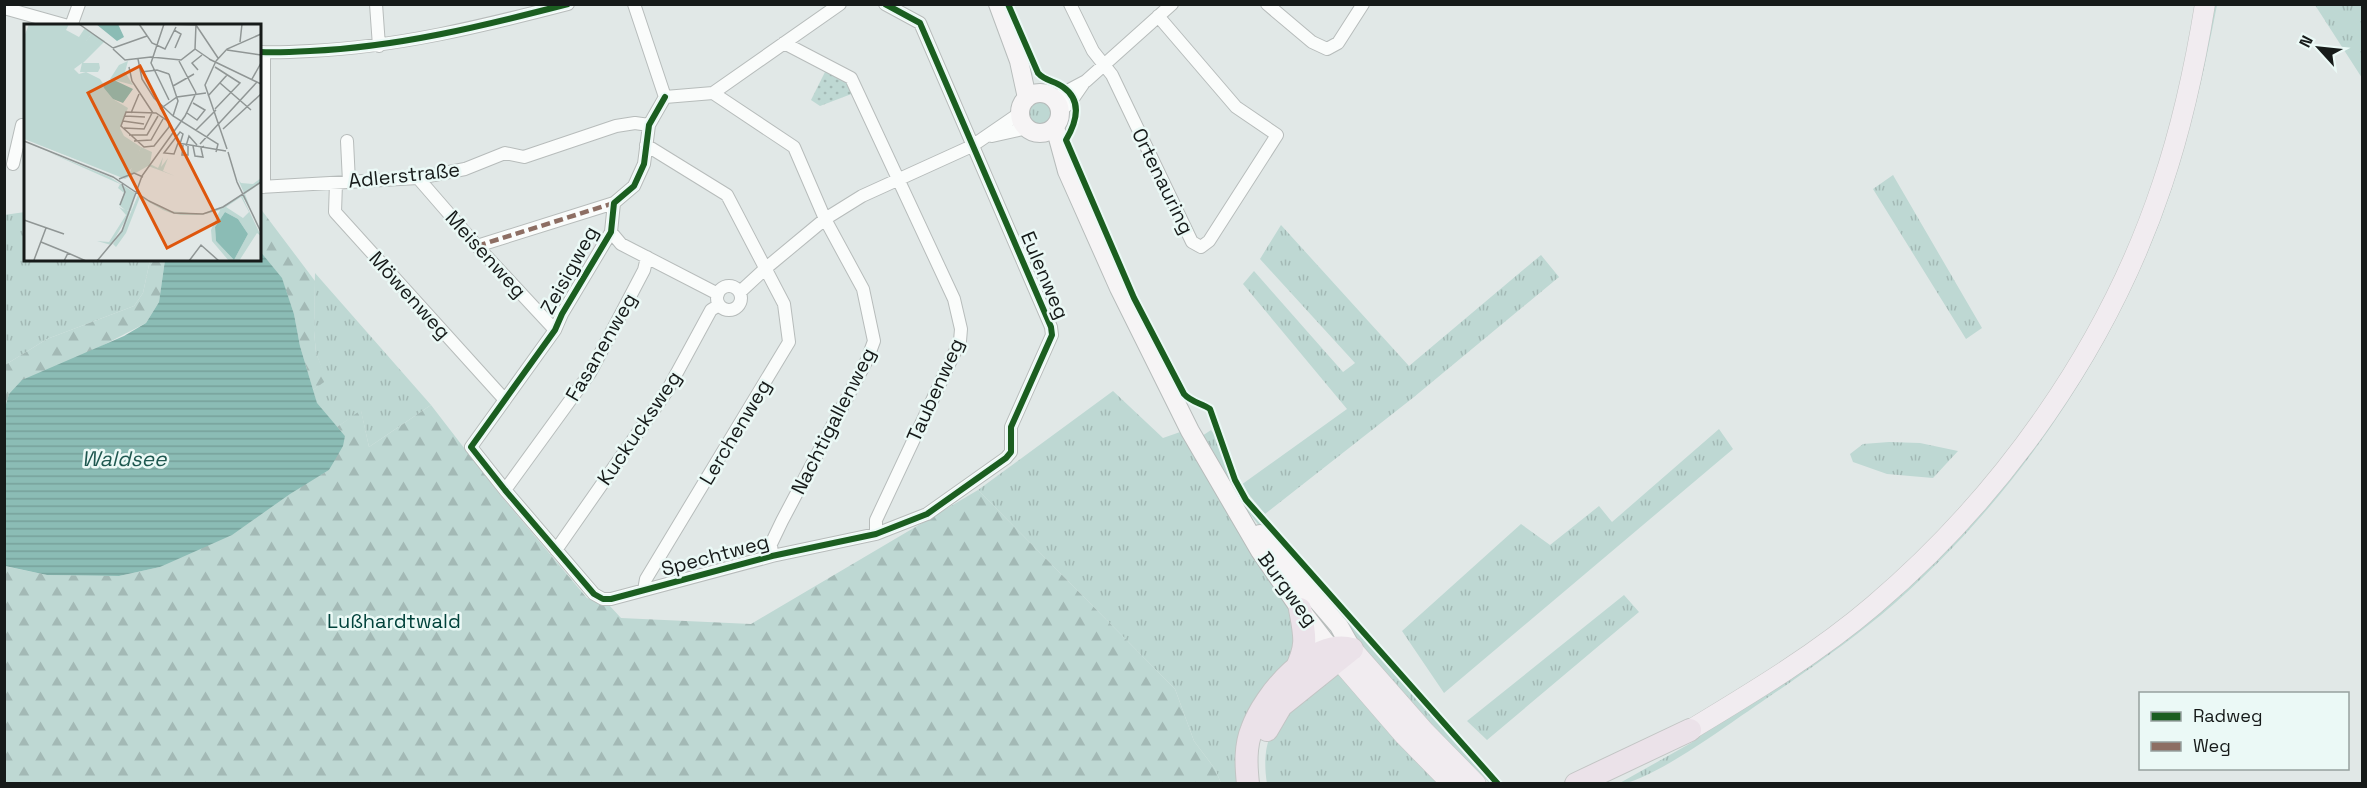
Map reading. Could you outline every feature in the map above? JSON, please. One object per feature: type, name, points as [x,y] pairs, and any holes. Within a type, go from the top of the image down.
[{"type":"highway","points":[[1294,671],[1303,653],[1305,642],[1300,609]]},
{"type":"highway","points":[[1248,783],[1247,752],[1251,731],[1266,700],[1294,671],[1316,654],[1341,652]]},
{"type":"highway","points":[[1262,783],[1261,753],[1270,723],[1281,706],[1341,652]]},
{"type":"highway","points":[[1576,783],[1690,730]]},
{"type":"highway","points":[[1599,783],[1637,764],[1690,730]]},
{"type":"main road","points":[[1690,730],[1820,647],[1874,606],[1934,550],[1960,522],[2024,444],[2063,388],[2093,339],[2118,290],[2149,219],[2165,176],[2187,101],[2205,4]]},
{"type":"main road","points":[[1341,652],[1403,734],[1452,783]]},
{"type":"main road","points":[[1341,652],[1476,783]]},
{"type":"street","points":[[71,24],[79,4]]},
{"type":"street","points":[[376,4],[379,46]]},
{"type":"street","points":[[262,187],[262,53],[348,50],[379,46],[469,30],[568,4]]},
{"type":"street","points":[[477,246],[614,203],[634,186],[644,164],[649,125],[665,97],[634,4]]},
{"type":"street","points":[[665,97],[712,93],[840,4]]},
{"type":"street","name":"Eulenweg","points":[[885,4],[920,23],[1051,327],[1052,335],[1011,427],[1011,452]]},
{"type":"street","name":"Burgweg","points":[[998,4],[1040,113],[1119,288],[1190,431],[1260,551],[1300,609],[1341,652]]},
{"type":"street","points":[[1070,4],[1093,51],[1104,64]]},
{"type":"street","points":[[611,232],[621,244],[719,299],[726,310],[734,310],[740,304],[740,292],[766,267],[825,219],[862,196],[1072,100],[1086,81],[1172,4]]},
{"type":"street","points":[[1267,4],[1312,42],[1327,49],[1338,43],[1364,4]]},
{"type":"street","points":[[4,8],[63,24]]},
{"type":"street","name":"Ortenauring","points":[[1104,64],[1112,75],[1192,242],[1196,246],[1206,246],[1277,135],[1236,107],[1158,16]]},
{"type":"street","name":"Taubenweg","points":[[784,43],[851,78],[954,299],[962,329],[960,341],[876,520],[876,534]]},
{"type":"street","name":"Nachtigallenweg","points":[[712,93],[794,147],[825,219],[863,289],[874,341],[867,360],[771,544],[772,556]]},
{"type":"street","name":"Adlerstraße","points":[[262,187],[418,178],[465,170],[505,153],[524,157],[616,126],[635,123],[649,125]]},
{"type":"street","points":[[22,125],[9,163],[24,167]]},
{"type":"street","name":"Möwenweg","points":[[347,141],[342,182],[335,212],[506,400]]},
{"type":"street","name":"Lerchenweg","points":[[644,590],[646,579],[789,342],[784,304],[727,195],[646,145]]},
{"type":"street","name":"Meisenweg","points":[[418,178],[555,330]]},
{"type":"street","name":"Zeisigweg","points":[[471,447],[555,330],[562,314],[611,232],[614,203]]},
{"type":"street","name":"Fasanenweg","points":[[505,490],[590,373],[644,270],[646,257]]},
{"type":"street","points":[[719,299],[723,288],[731,286],[740,292]]},
{"type":"street","name":"Kuckucksweg","points":[[556,550],[668,391],[719,299]]},
{"type":"street","name":"Spechtweg","points":[[471,447],[594,594],[603,599],[611,599],[772,556],[876,534],[927,514],[1006,458],[1011,452]]},
{"type":"street","name":"Burgweg","points":[[1240,515],[1261,535],[1339,626],[1341,652]]},
{"type":"green space","points":[[2212,5],[2217,5],[2200,86],[2161,219],[2110,330],[2080,383],[2046,434],[2009,483],[1969,530],[1881,615],[1791,682],[1690,751],[1649,774],[1618,784],[1691,743],[1929,564],[2124,294]]},
{"type":"green space","points":[[2315,5],[2362,5],[2362,78]]},
{"type":"green space","points":[[827,68],[849,80],[854,93],[820,106],[811,100]]},
{"type":"green space","points":[[1041,101],[1051,107],[1052,115],[1048,122],[1040,125],[1032,123],[1028,112],[1034,102]]},
{"type":"green space","points":[[1893,175],[1982,328],[1966,339],[1873,189]]},
{"type":"green space","points":[[261,209],[315,281],[316,353],[327,380],[313,390],[300,346],[294,314],[282,279],[261,252]]},
{"type":"green space","points":[[24,212],[24,261],[150,261],[143,293],[134,306],[47,339],[5,365],[4,215]]},
{"type":"green space","points":[[1281,225],[1409,366],[1541,255],[1559,277],[1414,397],[1265,514],[1241,485],[1347,409],[1243,284],[1254,271],[1343,372],[1355,363],[1260,259]]},
{"type":"green space","points":[[150,261],[165,261],[159,302],[146,323],[9,394],[5,411],[5,365],[47,339],[134,306],[143,293]]},
{"type":"green space","points":[[315,273],[431,405],[369,447],[361,411],[337,427],[317,404],[313,390],[326,380],[316,353]]},
{"type":"green space","points":[[1113,391],[1163,438],[1183,431],[1257,562],[1296,617],[1301,634],[1241,783],[1221,783],[1215,769],[1194,741],[1175,689],[978,490]]},
{"type":"green space","name":"Lußhardtwald","points":[[431,405],[501,496],[587,598],[609,605],[621,618],[751,624],[978,490],[1175,689],[1194,741],[1215,769],[1221,783],[5,783],[4,566],[47,575],[119,576],[160,567],[329,470],[345,436],[337,427],[361,410],[369,447]]},
{"type":"green space","points":[[1719,429],[1733,449],[1444,693],[1402,631],[1521,524],[1550,545],[1599,506],[1612,522]]},
{"type":"green space","points":[[1211,430],[1243,501],[1468,756],[1497,783],[1490,783],[1447,741],[1260,527],[1244,506],[1202,436]]},
{"type":"green space","points":[[1920,443],[1958,451],[1933,478],[1887,474],[1853,462],[1850,454],[1863,444]]},
{"type":"green space","points":[[1624,595],[1639,612],[1487,740],[1467,721]]},
{"type":"green space","points":[[1337,674],[1344,676],[1447,784],[1267,784],[1265,762],[1267,744],[1281,717],[1292,706]]},
{"type":"water","name":"Waldsee","points":[[261,252],[282,278],[294,314],[300,346],[317,403],[345,436],[343,446],[329,470],[232,535],[160,567],[119,576],[47,575],[5,566],[4,411],[9,394],[22,380],[124,336],[146,323],[159,302],[165,261],[261,261]]},
{"type":"marked path","points":[[477,246],[614,203]]},
{"type":"cycle path","points":[[261,52],[343,49],[408,40],[568,4]]},
{"type":"cycle path","points":[[665,97],[649,125],[644,164],[634,186],[614,203],[611,232],[562,314],[555,330],[471,447],[594,594],[603,599],[611,599],[772,556],[876,534],[927,514],[1006,458],[1011,452],[1011,427],[1052,335],[1051,327],[920,23],[885,4]]},
{"type":"cycle path","points":[[1008,4],[1038,73],[1063,87],[1073,99],[1075,119],[1066,140],[1134,298],[1184,394],[1210,409],[1235,480],[1246,500],[1498,784]]}]
